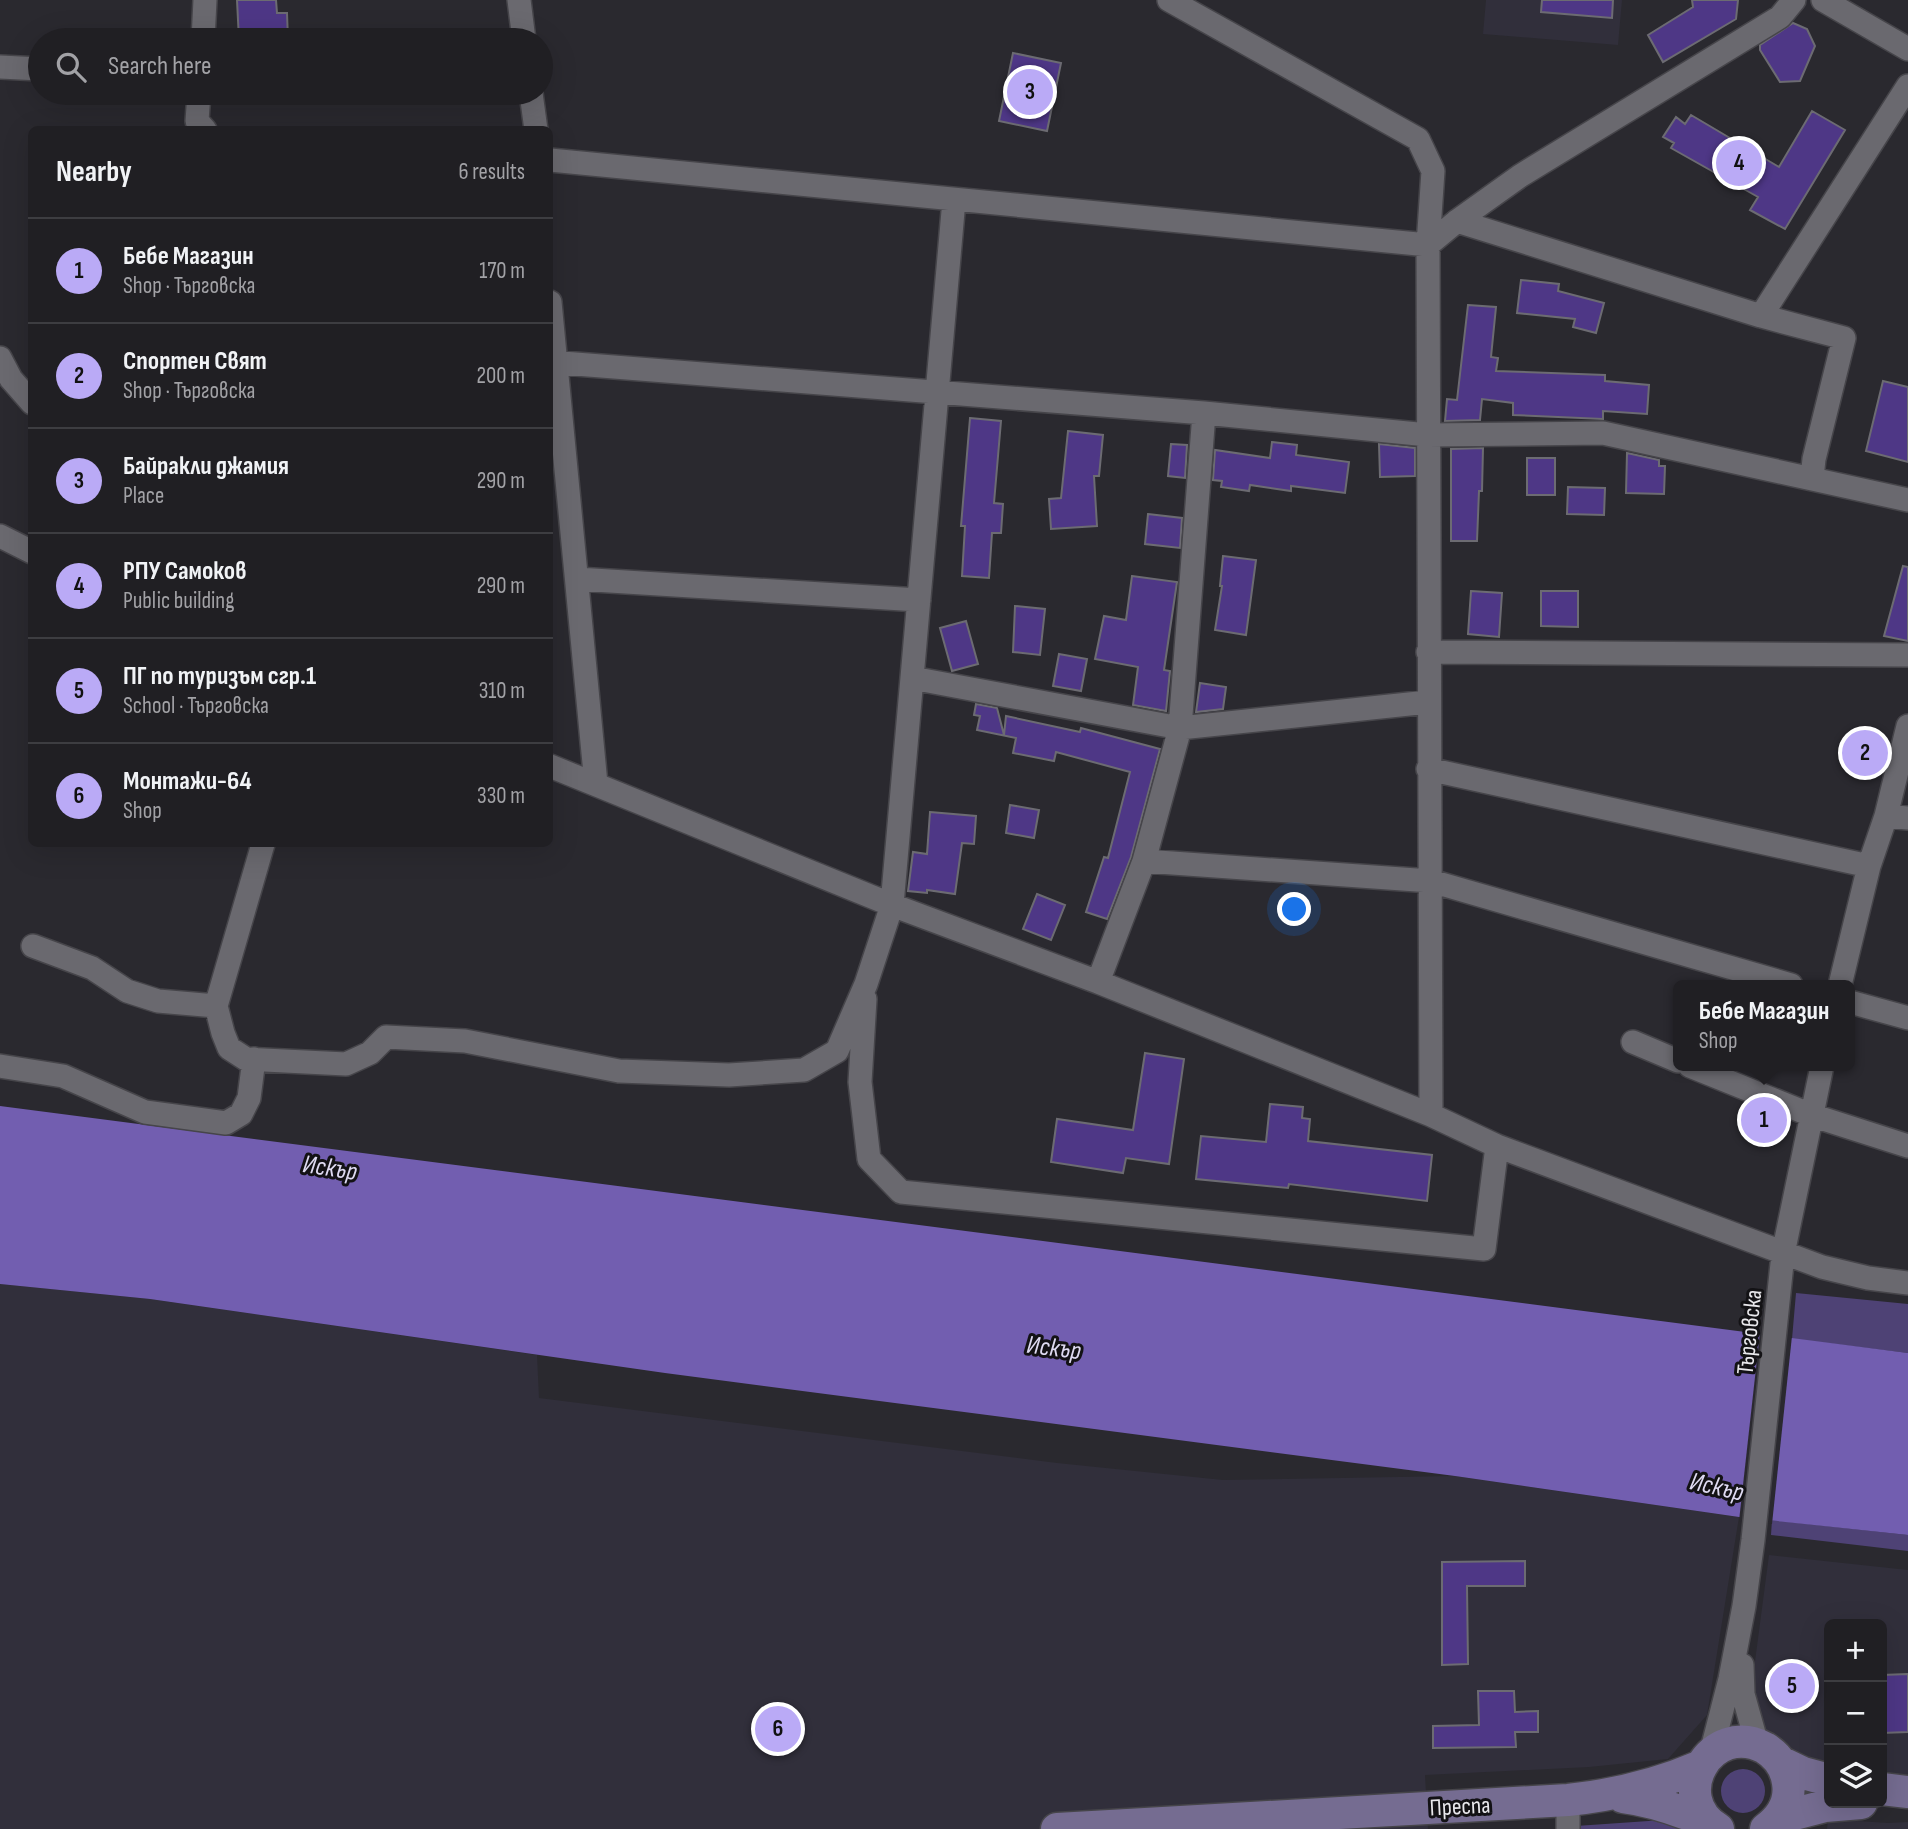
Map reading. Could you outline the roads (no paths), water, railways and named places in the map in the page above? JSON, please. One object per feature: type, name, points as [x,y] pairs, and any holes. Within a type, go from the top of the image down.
[{"type":"main road","name":"Преспа","points":[[1057,1829],[1568,1815],[1611,1796],[1648,1787],[1706,1759],[1725,1745],[1741,1742],[1768,1753]]},
{"type":"main road","points":[[1768,1753],[1803,1773],[1824,1779]]},
{"type":"main road","points":[[1768,1753],[1787,1775],[1789,1790],[1786,1805],[1770,1826]]},
{"type":"main road","points":[[1706,1759],[1695,1781],[1695,1797],[1701,1812],[1715,1827]]},
{"type":"main road","points":[[1887,1789],[1908,1792]]},
{"type":"main road","name":"Преспа","points":[[1611,1796],[1649,1801],[1678,1809],[1715,1827]]},
{"type":"main road","points":[[1887,1800],[1908,1798]]},
{"type":"main road","points":[[1770,1826],[1824,1806]]},
{"type":"street","points":[[204,28],[205,0]]},
{"type":"street","points":[[519,0],[522,28]]},
{"type":"street","points":[[1169,0],[1418,139],[1433,171],[1428,245],[1431,1115]]},
{"type":"street","points":[[1823,0],[1908,49]]},
{"type":"street","points":[[553,160],[1428,245],[1520,176],[1787,8]]},
{"type":"street","points":[[0,67],[28,68]]},
{"type":"street","points":[[1761,316],[1908,86]]},
{"type":"street","points":[[198,105],[197,121],[201,126]]},
{"type":"street","points":[[533,105],[535,126]]},
{"type":"street","points":[[262,847],[216,1006],[229,1048],[246,1059],[346,1064],[370,1054],[386,1037],[465,1041],[619,1071],[729,1075],[804,1070],[837,1051],[866,984],[892,905],[954,200]]},
{"type":"street","points":[[1457,221],[1761,316],[1844,338],[1814,459],[1812,478]]},
{"type":"street","points":[[0,358],[10,379],[28,399]]},
{"type":"street","points":[[553,362],[937,391],[1428,435],[1603,433],[1908,500]]},
{"type":"street","points":[[553,371],[577,579],[596,784]]},
{"type":"street","points":[[1098,982],[1144,861],[1180,728],[1204,414]]},
{"type":"street","points":[[0,536],[28,550]]},
{"type":"street","points":[[577,579],[919,600]]},
{"type":"street","points":[[1428,652],[1908,655]]},
{"type":"street","points":[[912,678],[1180,728],[1428,702]]},
{"type":"street","points":[[1841,980],[1869,866],[1897,817],[1907,737]]},
{"type":"street","points":[[553,767],[892,905],[1098,982],[1431,1115],[1497,1146],[1783,1254],[1857,1275],[1908,1283]]},
{"type":"street","points":[[1428,769],[1869,866]]},
{"type":"street","points":[[1144,861],[1431,881],[1774,980]]},
{"type":"street","points":[[33,946],[92,968],[127,991],[158,1001],[216,1006]]},
{"type":"street","points":[[866,984],[860,1082],[869,1159],[901,1192],[1484,1249],[1497,1146]]},
{"type":"street","points":[[1855,1003],[1908,1018]]},
{"type":"street","points":[[1633,1042],[1673,1059]]},
{"type":"street","points":[[0,1066],[63,1076],[145,1112],[226,1124],[241,1114],[249,1098],[254,1059]]},
{"type":"street","points":[[1702,1071],[1811,1115],[1908,1146]]},
{"type":"street","name":"Търговска","points":[[1706,1759],[1730,1679],[1744,1606],[1783,1254],[1821,1071]]},
{"type":"street","name":"Търговска","points":[[1744,1606],[1743,1694],[1768,1753]]},
{"type":"water","name":"Искър","points":[[0,1106],[1908,1353],[1908,1535],[1739,1517],[1455,1476],[665,1373],[150,1299],[0,1284]]},
{"type":"place","name":"Байракли джамия","points":[[1030,92]]},
{"type":"place","name":"РПУ Самоков","points":[[1739,163]]},
{"type":"place","name":"Спортен Свят","points":[[1865,753]]},
{"type":"place","name":"Бебе Магазин","points":[[1764,1120]]},
{"type":"place","name":"ПГ по туризъм сгр.1","points":[[1792,1686]]},
{"type":"place","name":"Монтажи-64","points":[[778,1729]]}]
